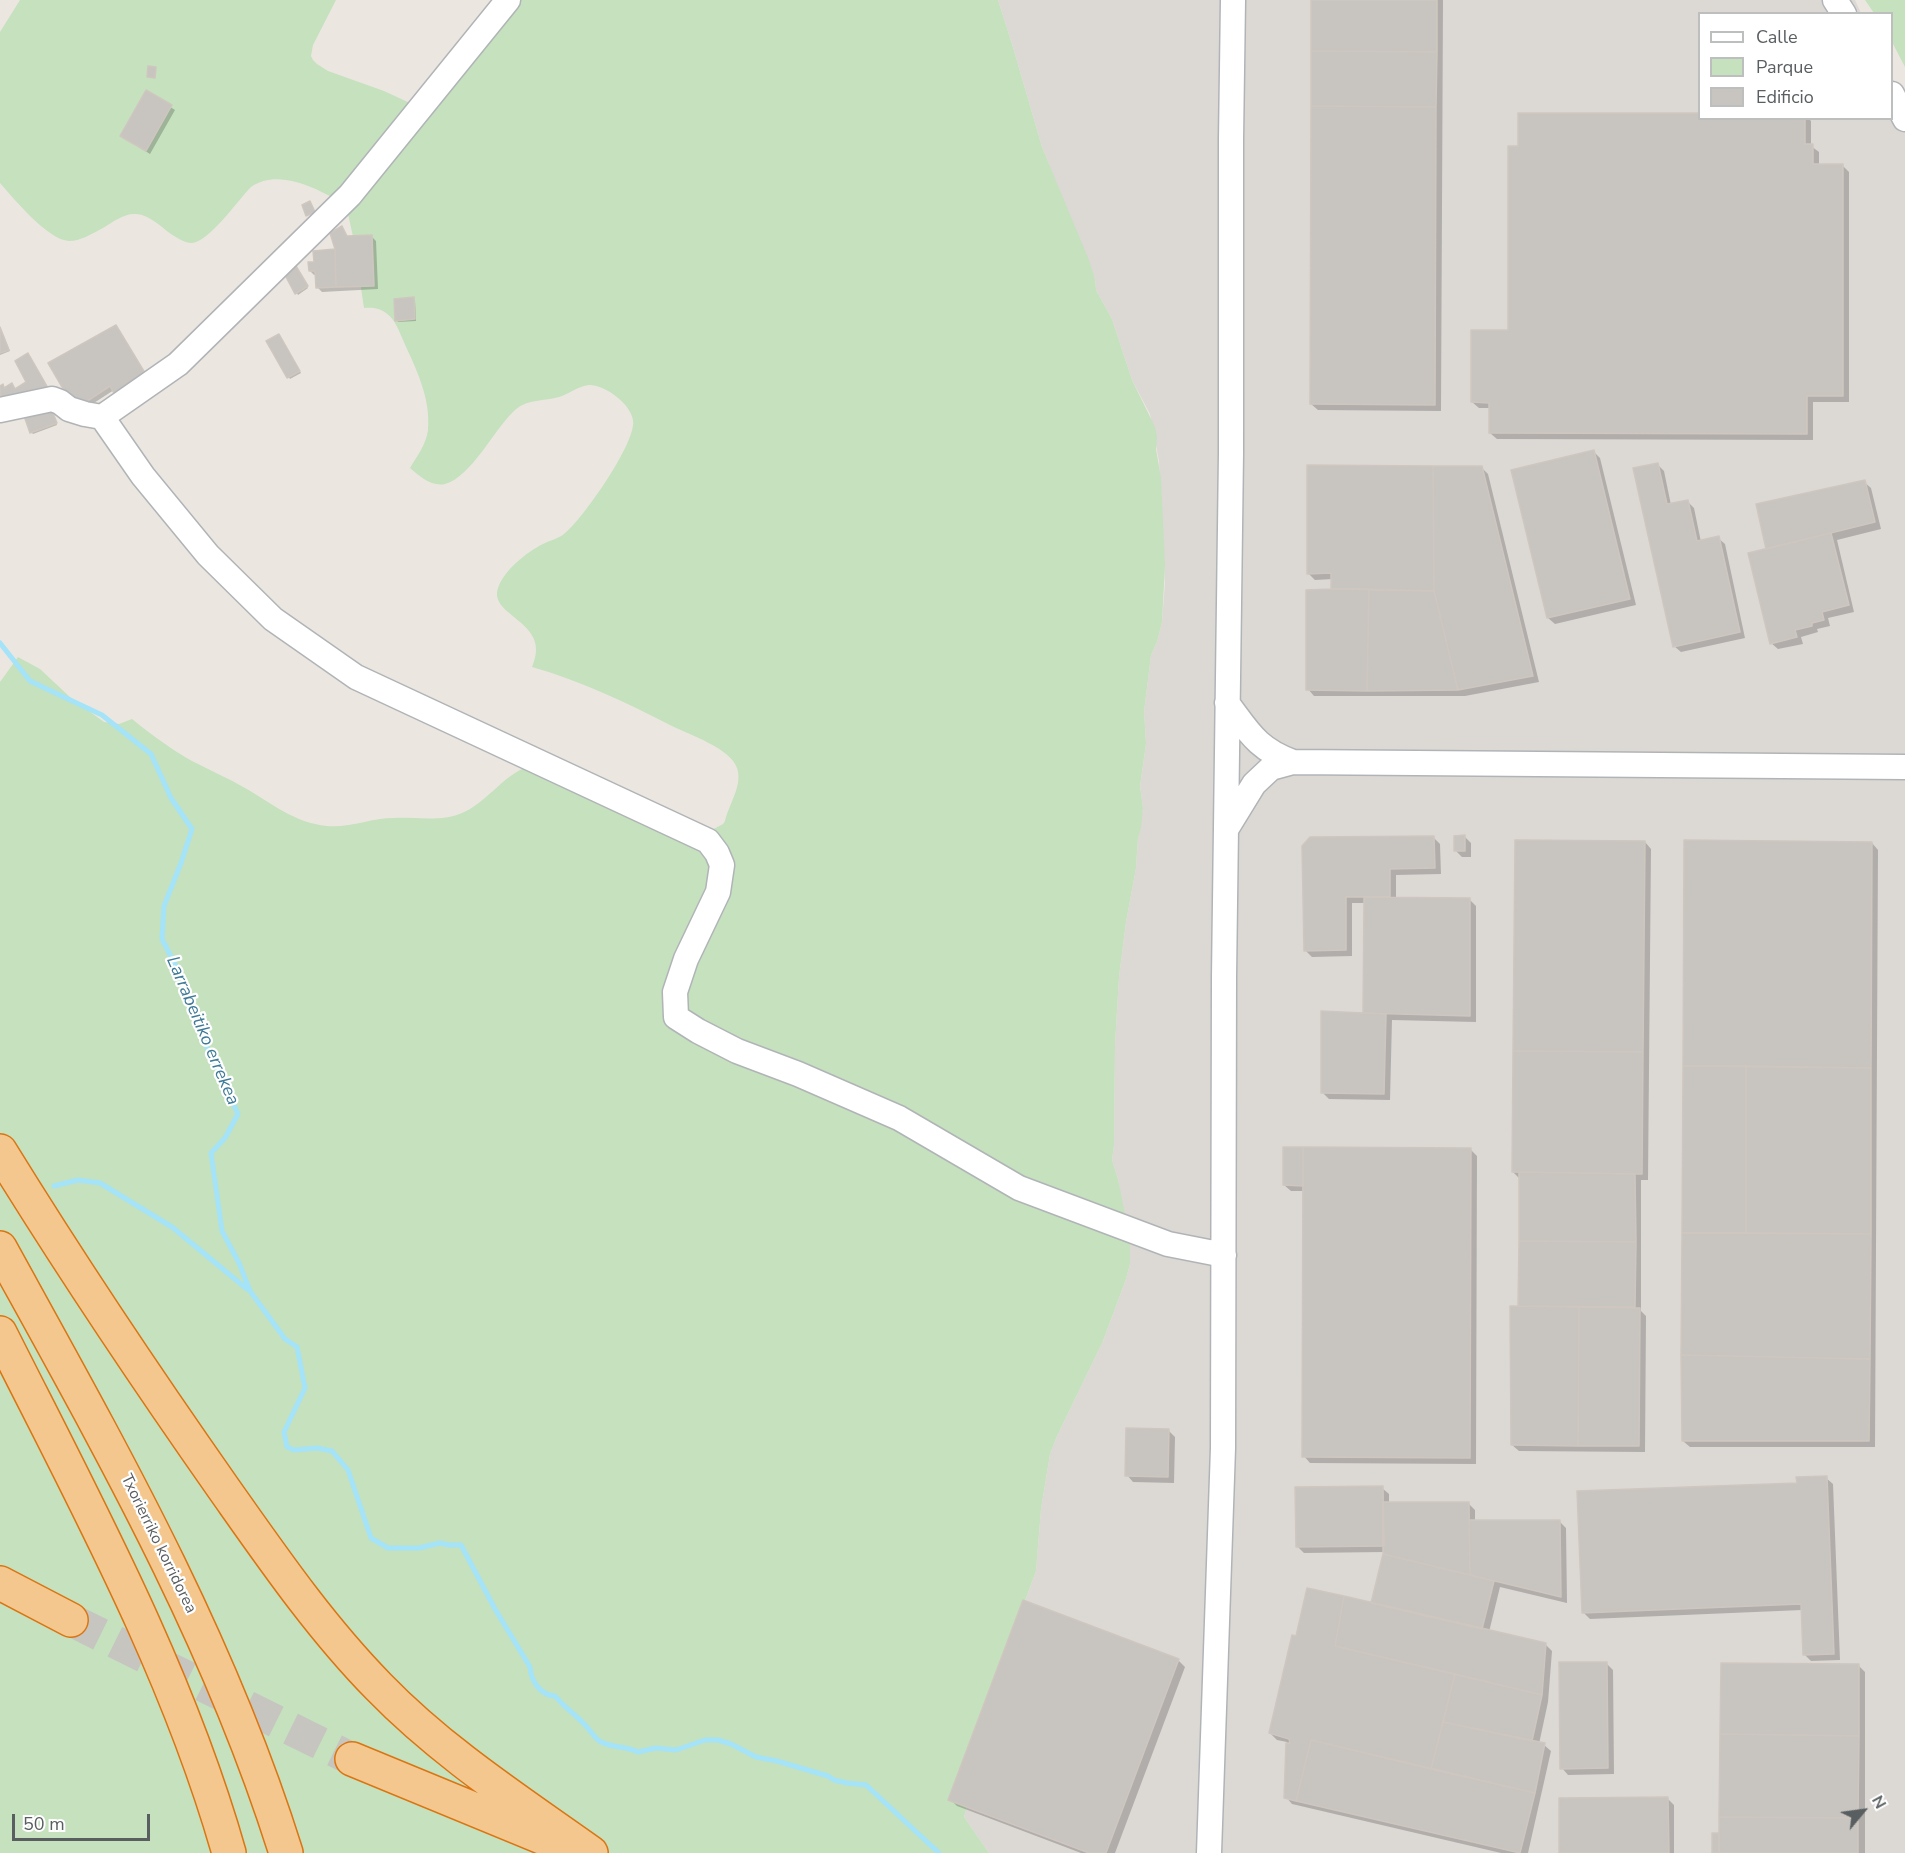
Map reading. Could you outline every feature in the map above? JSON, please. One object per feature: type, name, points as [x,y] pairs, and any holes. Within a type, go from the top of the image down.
[{"type":"highway","points":[[0,1151],[181,1428],[278,1564],[356,1663],[379,1688],[455,1756],[591,1853]]},
{"type":"highway","name":"Txorierriko korridorea","points":[[0,1248],[111,1451],[180,1585],[248,1742],[286,1853]]},
{"type":"highway","points":[[0,1333],[119,1569],[163,1668],[183,1718],[229,1853]]},
{"type":"highway","points":[[0,1368],[80,1492]]},
{"type":"highway","points":[[0,1583],[71,1620]]},
{"type":"highway","points":[[352,1759],[581,1853]]},
{"type":"street","points":[[102,417],[177,364],[350,195],[508,0]]},
{"type":"street","points":[[1209,1853],[1223,1448],[1224,978],[1231,453],[1230,139],[1233,0]]},
{"type":"street","points":[[1893,96],[1905,119]]},
{"type":"street","points":[[0,410],[51,399],[69,409],[102,417],[143,476],[207,555],[273,620],[366,682],[708,841],[723,864],[718,892],[686,959],[675,992],[676,1017],[737,1051],[798,1074],[899,1118],[1019,1188],[1168,1244],[1224,1255]]},
{"type":"street","points":[[1227,703],[1254,740],[1277,760]]},
{"type":"street","points":[[1227,762],[1241,754],[1277,760],[1894,767]]},
{"type":"street","points":[[1894,767],[1905,754]]},
{"type":"street","points":[[1227,828],[1254,784],[1277,760]]},
{"type":"street","points":[[1894,767],[1905,787]]},
{"type":"shaded area","points":[[998,0],[1855,0],[1861,12],[1698,12],[1698,120],[1893,120],[1893,79],[1905,105],[1905,1853],[989,1853],[964,1817],[997,1704],[1019,1617],[1036,1571],[1041,1509],[1050,1454],[1103,1341],[1130,1264],[1118,1179],[1112,1160],[1115,1044],[1119,977],[1143,808],[1140,786],[1146,744],[1144,712],[1151,655],[1162,622],[1165,583],[1159,461],[1150,414],[1132,380],[1112,319],[1096,290],[1095,279],[1042,147]]},
{"type":"green space","points":[[20,0],[336,0],[313,45],[311,56],[313,60],[328,71],[384,91],[425,110],[507,0],[998,0],[1042,147],[1089,260],[1096,290],[1112,319],[1132,380],[1155,427],[1161,478],[1165,565],[1162,622],[1151,655],[1144,712],[1146,744],[1140,786],[1143,808],[1119,977],[1115,1044],[1112,1160],[1127,1224],[1130,1264],[1103,1341],[1050,1454],[1041,1509],[1036,1571],[1019,1617],[964,1817],[989,1853],[0,1853],[0,682],[18,657],[40,669],[71,698],[104,722],[119,724],[132,719],[184,756],[239,784],[284,812],[304,821],[327,826],[344,826],[385,818],[454,816],[471,809],[508,778],[524,768],[710,831],[725,821],[738,781],[737,768],[733,761],[709,743],[604,693],[532,667],[536,652],[534,639],[528,629],[502,606],[497,598],[501,581],[511,568],[530,552],[564,534],[595,498],[607,480],[632,431],[631,414],[622,401],[602,388],[589,385],[559,397],[524,404],[513,412],[464,472],[455,480],[440,485],[435,484],[410,468],[427,435],[428,418],[425,395],[394,322],[381,310],[364,308],[346,205],[312,187],[274,179],[262,181],[251,187],[207,236],[192,243],[176,237],[151,219],[136,214],[123,216],[78,240],[69,241],[51,234],[32,218],[0,183],[0,32]]},
{"type":"green space","points":[[1865,0],[1905,0],[1905,67],[1893,44],[1893,12],[1873,12]]},
{"type":"building","points":[[1311,0],[1437,0],[1437,52],[1311,51]]},
{"type":"building","points":[[1311,51],[1437,52],[1436,107],[1311,106]]},
{"type":"building","points":[[148,66],[156,67],[155,78],[147,77]]},
{"type":"building","points":[[146,90],[172,105],[146,151],[120,136]]},
{"type":"building","points":[[1311,106],[1436,107],[1435,405],[1310,404]]},
{"type":"building","points":[[1518,113],[1698,113],[1698,120],[1805,120],[1805,144],[1813,144],[1813,164],[1843,164],[1843,396],[1807,396],[1807,434],[1489,433],[1489,403],[1471,402],[1471,330],[1508,330],[1508,146],[1518,146]]},
{"type":"building","points":[[310,201],[315,212],[306,216],[302,205]]},
{"type":"building","points":[[342,226],[347,236],[372,235],[374,286],[336,287],[335,249],[330,233]]},
{"type":"building","points":[[335,249],[336,287],[316,288],[315,271],[309,271],[308,262],[314,262],[313,251]]},
{"type":"building","points":[[296,266],[308,286],[295,294],[285,275]]},
{"type":"building","points":[[414,297],[415,319],[395,321],[394,299]]},
{"type":"building","points":[[116,325],[148,378],[116,397],[110,386],[75,409],[48,363]]},
{"type":"building","points":[[0,327],[9,350],[0,353]]},
{"type":"building","points":[[279,334],[300,371],[287,378],[266,341]]},
{"type":"building","points":[[28,353],[48,388],[0,410],[0,386],[3,384],[4,388],[12,383],[15,389],[26,382],[15,361]]},
{"type":"building","points":[[49,403],[57,423],[30,433],[23,413]]},
{"type":"building","points":[[1594,450],[1630,599],[1547,618],[1511,470]]},
{"type":"building","points":[[1658,463],[1667,504],[1688,500],[1697,541],[1719,536],[1740,632],[1673,647],[1633,468]]},
{"type":"building","points":[[1307,465],[1433,466],[1434,591],[1331,589],[1331,573],[1307,574]]},
{"type":"building","points":[[1433,466],[1482,466],[1533,676],[1458,690],[1434,591]]},
{"type":"building","points":[[1865,480],[1875,522],[1766,549],[1756,504]]},
{"type":"building","points":[[1831,533],[1849,605],[1822,612],[1824,620],[1795,630],[1797,637],[1770,644],[1748,553]]},
{"type":"building","points":[[1369,589],[1367,691],[1306,690],[1306,590]]},
{"type":"building","points":[[1369,589],[1434,591],[1458,690],[1367,691]]},
{"type":"building","points":[[1465,835],[1465,851],[1454,851],[1454,836]]},
{"type":"building","points":[[1434,836],[1435,868],[1390,869],[1390,897],[1346,897],[1346,950],[1304,951],[1302,846],[1310,837]]},
{"type":"building","points":[[1515,840],[1645,841],[1643,1052],[1513,1051]]},
{"type":"building","points":[[1684,840],[1872,842],[1871,1068],[1683,1066]]},
{"type":"building","points":[[1364,897],[1470,898],[1470,1016],[1363,1013]]},
{"type":"building","points":[[1321,1011],[1386,1014],[1384,1094],[1321,1093]]},
{"type":"building","points":[[1513,1051],[1643,1052],[1642,1174],[1512,1172]]},
{"type":"building","points":[[1683,1066],[1746,1066],[1746,1233],[1682,1233]]},
{"type":"building","points":[[1746,1066],[1871,1068],[1871,1234],[1746,1233]]},
{"type":"building","points":[[1283,1147],[1303,1147],[1303,1186],[1283,1185]]},
{"type":"building","points":[[1303,1147],[1471,1148],[1470,1458],[1302,1457]]},
{"type":"building","points":[[1519,1172],[1635,1174],[1636,1242],[1519,1241]]},
{"type":"building","points":[[1682,1233],[1871,1234],[1870,1359],[1681,1355]]},
{"type":"building","points":[[1519,1241],[1636,1242],[1635,1307],[1518,1306]]},
{"type":"building","points":[[1510,1306],[1579,1307],[1578,1446],[1511,1445]]},
{"type":"building","points":[[1579,1307],[1640,1308],[1639,1446],[1578,1446]]},
{"type":"building","points":[[1681,1355],[1870,1359],[1869,1441],[1682,1441]]},
{"type":"building","points":[[1126,1428],[1169,1429],[1168,1477],[1125,1476]]},
{"type":"building","points":[[1827,1476],[1834,1654],[1803,1655],[1801,1604],[1582,1613],[1577,1491],[1797,1483],[1796,1477]]},
{"type":"building","points":[[1383,1486],[1384,1546],[1296,1547],[1295,1487]]},
{"type":"building","points":[[1383,1502],[1469,1502],[1470,1575],[1383,1554]]},
{"type":"building","points":[[1469,1520],[1560,1520],[1561,1597],[1470,1575]]},
{"type":"building","points":[[1383,1554],[1494,1581],[1482,1629],[1371,1603]]},
{"type":"building","points":[[1307,1588],[1344,1596],[1335,1646],[1455,1674],[1431,1769],[1311,1740],[1296,1801],[1284,1798],[1286,1743],[1290,1743],[1289,1739],[1269,1733],[1292,1635],[1296,1636]]},
{"type":"building","points":[[1344,1596],[1546,1643],[1542,1695],[1335,1646]]},
{"type":"building","points":[[1023,1600],[1179,1659],[1106,1853],[1089,1853],[948,1800]]},
{"type":"building","points":[[1559,1662],[1607,1662],[1608,1768],[1560,1769]]},
{"type":"building","points":[[1721,1663],[1859,1664],[1859,1736],[1720,1734]]},
{"type":"building","points":[[1455,1674],[1542,1695],[1532,1741],[1443,1722]]},
{"type":"building","points":[[1443,1722],[1545,1743],[1535,1793],[1431,1769]]},
{"type":"building","points":[[1720,1734],[1859,1736],[1858,1818],[1719,1817]]},
{"type":"building","points":[[1311,1740],[1535,1793],[1520,1853],[1296,1801]]},
{"type":"building","points":[[1668,1797],[1669,1853],[1559,1853],[1559,1798]]},
{"type":"building","points":[[1719,1817],[1858,1818],[1858,1853],[1719,1853]]},
{"type":"building","points":[[1712,1833],[1719,1833],[1719,1853],[1712,1853]]},
{"type":"waterway","name":"Larrabeitiko errekea","points":[[0,643],[30,681],[102,715],[151,754],[171,798],[192,829],[164,906],[162,939],[182,978],[202,1026],[204,1041],[238,1114],[225,1138],[211,1153],[222,1231],[239,1263],[250,1291],[285,1339],[297,1347],[305,1388],[284,1432],[287,1447],[294,1450],[317,1448],[332,1451],[348,1470],[371,1538],[388,1548],[419,1548],[440,1543],[461,1545],[495,1609],[530,1667],[537,1686],[545,1693],[555,1696],[599,1741],[638,1752],[656,1748],[676,1750],[705,1740],[718,1740],[756,1757],[828,1776],[834,1780],[866,1785],[939,1853]]},
{"type":"waterway","points":[[54,1186],[78,1180],[100,1183],[172,1227],[247,1289]]},
{"type":"tunnel","points":[[71,1620],[352,1759]]}]
